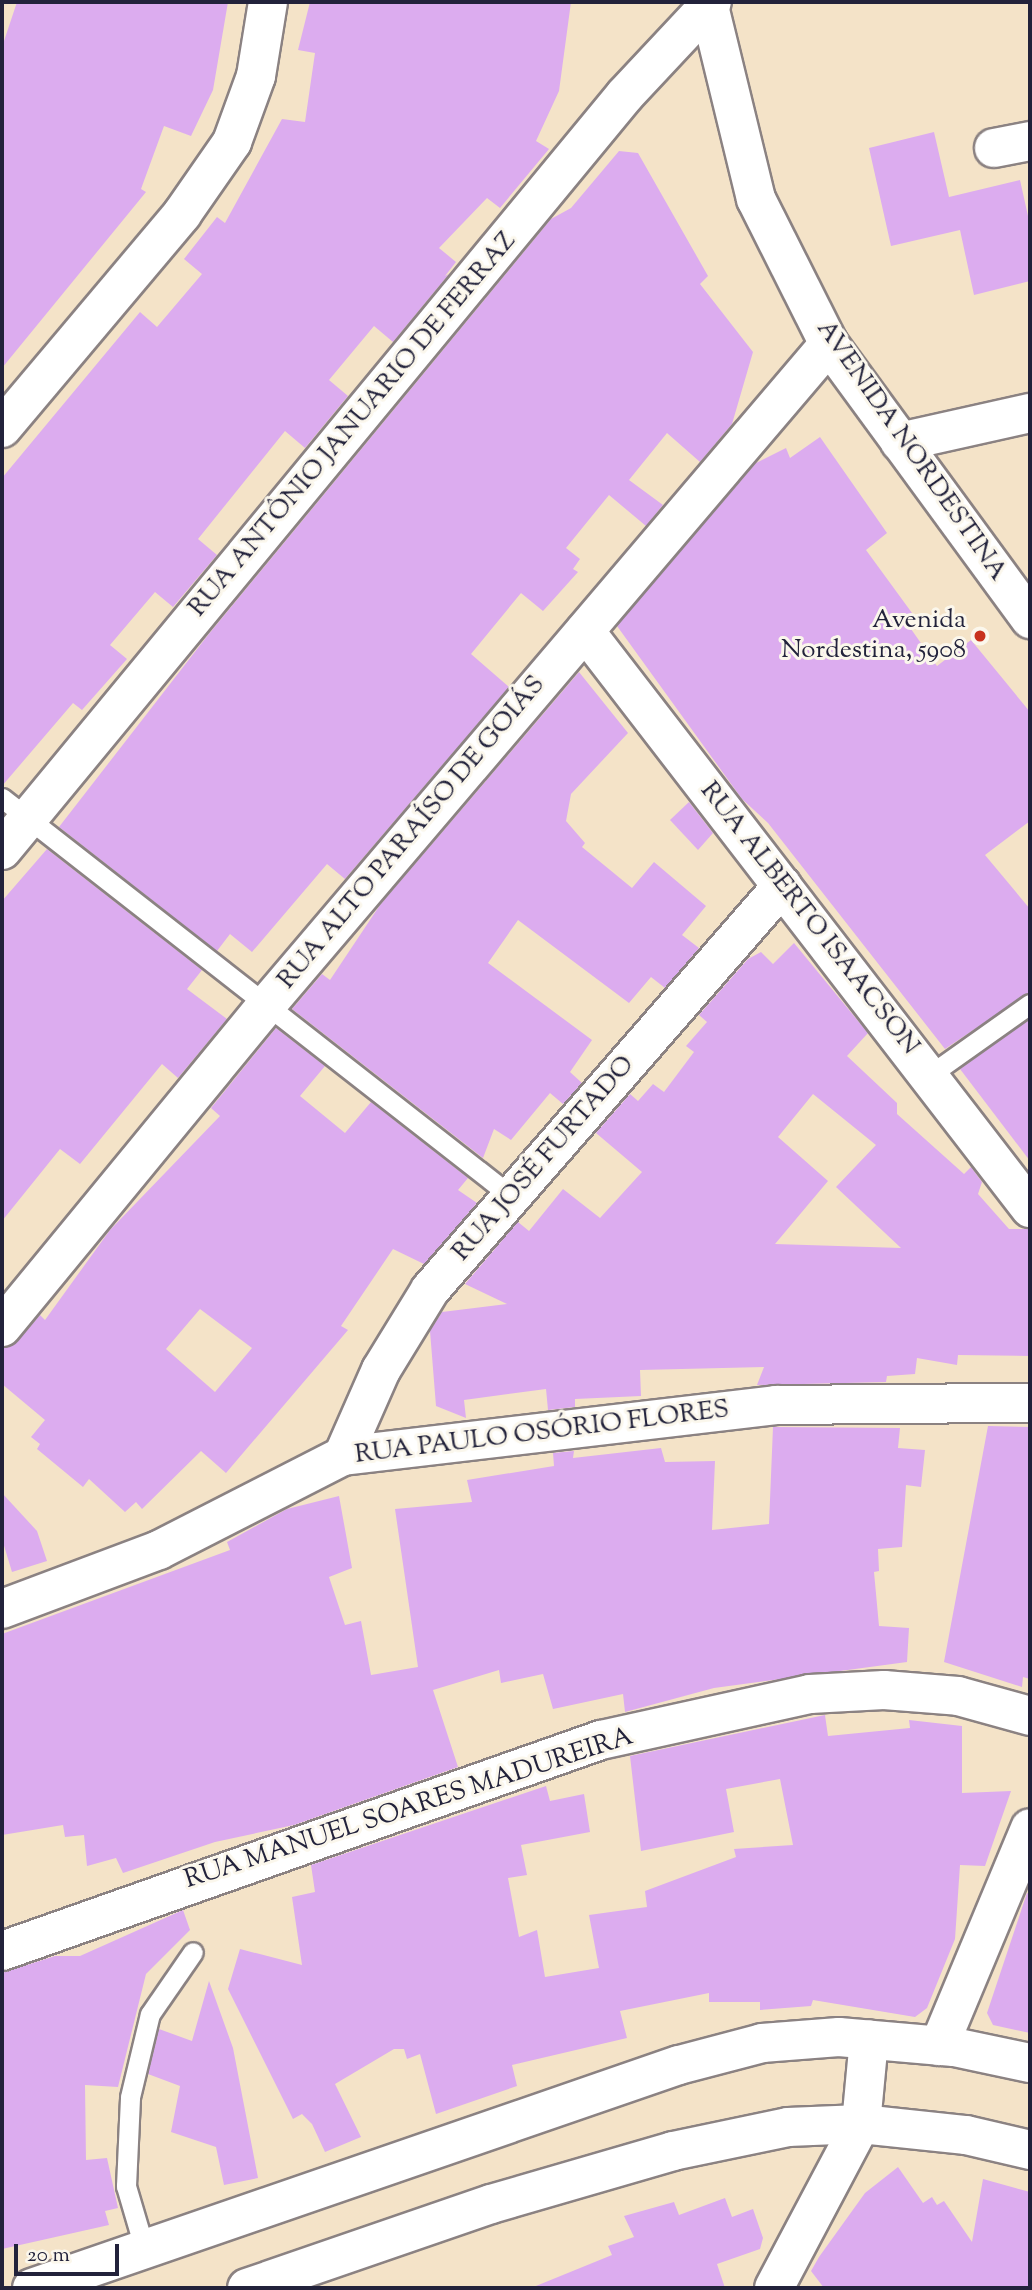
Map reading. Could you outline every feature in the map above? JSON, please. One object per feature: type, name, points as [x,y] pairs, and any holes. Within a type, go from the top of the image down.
[{"type":"street","points":[[2,428],[182,214],[232,142],[256,76],[268,2]]},
{"type":"street","name":"AVENIDA NORDESTINA","points":[[709,3],[756,199],[829,344],[1030,619]]},
{"type":"street","name":"RUA ANTÔNIO JANUARIO DE FERRAZ","points":[[2,850],[14,809],[625,95],[709,3]]},
{"type":"street","name":"RUA ALTO PARAÍSO DE GOIÁS","points":[[2,1328],[264,1008],[829,344]]},
{"type":"street","points":[[900,442],[1030,413]]},
{"type":"street","name":"RUA ALBERTO ISAACSON","points":[[585,631],[931,1074],[1030,1208]]},
{"type":"street","name":"RUA JOSÉ FURTADO","points":[[343,1456],[406,1325],[511,1196],[782,886]]},
{"type":"street","name":"RUA PAULO OSÓRIO FLORES","points":[[2,1609],[159,1550],[343,1456],[776,1405],[1030,1403]]},
{"type":"street","name":"RUA MANUEL SOARES MADUREIRA","points":[[2,1951],[601,1740],[810,1694],[884,1689],[958,1696],[1030,1716]]},
{"type":"street","points":[[939,2046],[1030,1828]]},
{"type":"street","points":[[774,2288],[861,2124],[869,2039]]},
{"type":"street","points":[[32,2288],[146,2254],[679,2065],[762,2043],[869,2039],[939,2046],[1030,2063]]},
{"type":"street","points":[[248,2288],[491,2204],[673,2151],[788,2127],[861,2124],[966,2135],[1030,2150]]},
{"type":"lane","points":[[14,809],[264,1008],[511,1196]]},
{"type":"lane","points":[[931,1074],[1030,1004]]},
{"type":"lane","points":[[146,2254],[126,2186],[130,2097],[150,2014],[193,1952]]},
{"type":"building","points":[[17,2],[228,2],[213,90],[191,136],[164,126],[141,189],[146,192],[2,368],[2,47]]},
{"type":"building","points":[[310,2],[571,2],[559,91],[536,141],[549,149],[500,208],[487,198],[439,248],[456,262],[445,276],[449,274],[393,342],[374,326],[329,380],[348,396],[305,448],[285,431],[198,539],[217,555],[173,607],[155,592],[110,645],[127,659],[82,710],[73,703],[2,786],[2,478],[140,312],[157,327],[202,274],[184,259],[217,217],[225,223],[282,119],[305,122],[315,53],[298,50]]},
{"type":"building","points":[[934,132],[949,197],[1020,180],[1030,225],[1030,281],[974,295],[960,230],[891,246],[869,148]]},
{"type":"building","points":[[619,151],[638,153],[708,276],[700,284],[753,352],[732,424],[700,462],[667,433],[629,480],[663,505],[646,526],[609,495],[566,548],[580,559],[573,569],[578,572],[543,611],[521,593],[471,654],[509,687],[345,879],[327,864],[252,952],[230,934],[217,951],[59,827],[208,635],[551,219],[571,208]]},
{"type":"building","points":[[820,437],[887,533],[866,550],[912,613],[904,619],[937,666],[971,640],[1030,712],[1030,821],[985,855],[1030,909],[1030,992],[945,1049],[768,823],[742,799],[617,626],[756,463],[786,448],[790,458]]},
{"type":"building","points":[[579,672],[628,733],[571,794],[566,821],[585,843],[582,847],[632,888],[654,862],[706,906],[682,935],[699,948],[665,988],[651,977],[629,1003],[518,920],[488,963],[592,1040],[570,1072],[582,1083],[563,1104],[550,1093],[511,1140],[494,1129],[483,1158],[292,1009],[322,974],[330,980],[380,905]]},
{"type":"building","points":[[689,802],[713,833],[698,850],[670,820]]},
{"type":"building","points":[[47,849],[202,970],[187,989],[227,1019],[178,1078],[162,1064],[80,1164],[60,1149],[2,1221],[2,901]]},
{"type":"building","points":[[794,943],[868,1033],[847,1056],[897,1103],[897,1114],[964,1174],[971,1167],[982,1182],[978,1194],[1009,1229],[1030,1229],[1030,1356],[958,1355],[957,1365],[917,1358],[915,1374],[887,1376],[886,1382],[757,1385],[764,1367],[640,1370],[641,1396],[575,1399],[575,1407],[548,1410],[546,1389],[464,1400],[466,1418],[436,1406],[430,1331],[442,1312],[507,1304],[465,1284],[518,1222],[529,1231],[563,1189],[600,1218],[642,1172],[596,1133],[630,1094],[638,1101],[653,1084],[664,1092],[694,1052],[686,1046],[707,1022],[699,1015],[748,959],[761,952],[773,964]],"holes":[[[813,1094],[876,1145],[836,1187],[901,1248],[775,1244],[828,1181],[778,1137]]]},
{"type":"building","points":[[1030,1019],[1030,1161],[960,1069]]},
{"type":"building","points":[[276,1028],[325,1066],[300,1096],[345,1133],[371,1102],[468,1178],[458,1190],[477,1203],[424,1264],[393,1249],[341,1326],[348,1330],[226,1473],[201,1451],[142,1509],[136,1502],[125,1512],[89,1479],[83,1487],[37,1449],[40,1444],[31,1437],[45,1420],[2,1384],[2,1348],[18,1341],[40,1315],[45,1320],[110,1230],[220,1116],[211,1108]],"holes":[[[200,1309],[252,1348],[215,1392],[166,1349]]]},
{"type":"building","points":[[988,1426],[1030,1427],[1030,1679],[1023,1677],[1022,1687],[944,1662]]},
{"type":"building","points":[[773,1427],[900,1428],[898,1448],[925,1450],[921,1487],[906,1485],[902,1547],[878,1549],[879,1571],[874,1572],[879,1626],[909,1628],[907,1662],[714,1688],[625,1712],[623,1694],[553,1709],[543,1674],[501,1683],[499,1670],[433,1690],[458,1767],[294,1825],[215,1842],[123,1873],[116,1858],[87,1866],[84,1835],[65,1837],[63,1825],[2,1835],[2,1634],[230,1550],[227,1542],[287,1509],[339,1496],[352,1568],[329,1577],[345,1625],[361,1621],[371,1675],[418,1667],[395,1509],[472,1502],[467,1480],[554,1466],[553,1453],[574,1451],[573,1458],[661,1448],[665,1462],[715,1461],[712,1530],[769,1524]]},
{"type":"building","points":[[2,1493],[37,1531],[47,1561],[12,1572],[2,1539]]},
{"type":"building","points":[[825,1715],[828,1736],[910,1728],[909,1720],[962,1726],[962,1793],[1011,1791],[985,1866],[960,1865],[955,1939],[927,2008],[915,2017],[813,2000],[811,2006],[760,2010],[760,2002],[709,2002],[709,1993],[620,2011],[627,2038],[512,2065],[517,2086],[436,2114],[420,2054],[407,2059],[404,2049],[394,2049],[335,2084],[361,2137],[325,2152],[312,2124],[302,2114],[293,2119],[228,1989],[240,1949],[302,1965],[292,1897],[315,1892],[311,1865],[546,1786],[550,1801],[584,1794],[590,1832],[521,1845],[527,1875],[508,1878],[519,1937],[537,1930],[545,1977],[599,1968],[589,1915],[647,1907],[645,1891],[736,1857],[734,1849],[793,1845],[780,1779],[726,1789],[734,1832],[641,1851],[630,1756]]},
{"type":"building","points":[[1027,1893],[1030,1894],[1030,2033],[993,2025],[987,2013]]},
{"type":"building","points":[[183,1910],[190,1930],[146,1974],[118,2087],[85,2085],[86,2160],[107,2158],[118,2208],[105,2211],[109,2225],[2,2249],[2,1973],[55,1956],[80,1956]]},
{"type":"building","points":[[209,1981],[233,2048],[258,2178],[224,2185],[216,2147],[171,2132],[180,2086],[148,2074],[159,2029],[192,2041]]},
{"type":"building","points":[[898,2167],[923,2203],[932,2197],[937,2205],[944,2201],[972,2242],[983,2179],[1030,2192],[1030,2288],[824,2288],[811,2271],[819,2257],[865,2193]]},
{"type":"building","points":[[725,2198],[732,2217],[753,2209],[763,2238],[760,2249],[717,2264],[725,2288],[531,2288],[612,2255],[608,2246],[634,2237],[624,2216],[674,2202],[679,2215]]},
{"type":"place","name":"Avenida Nordestina, 5908","points":[[980,636]]}]
